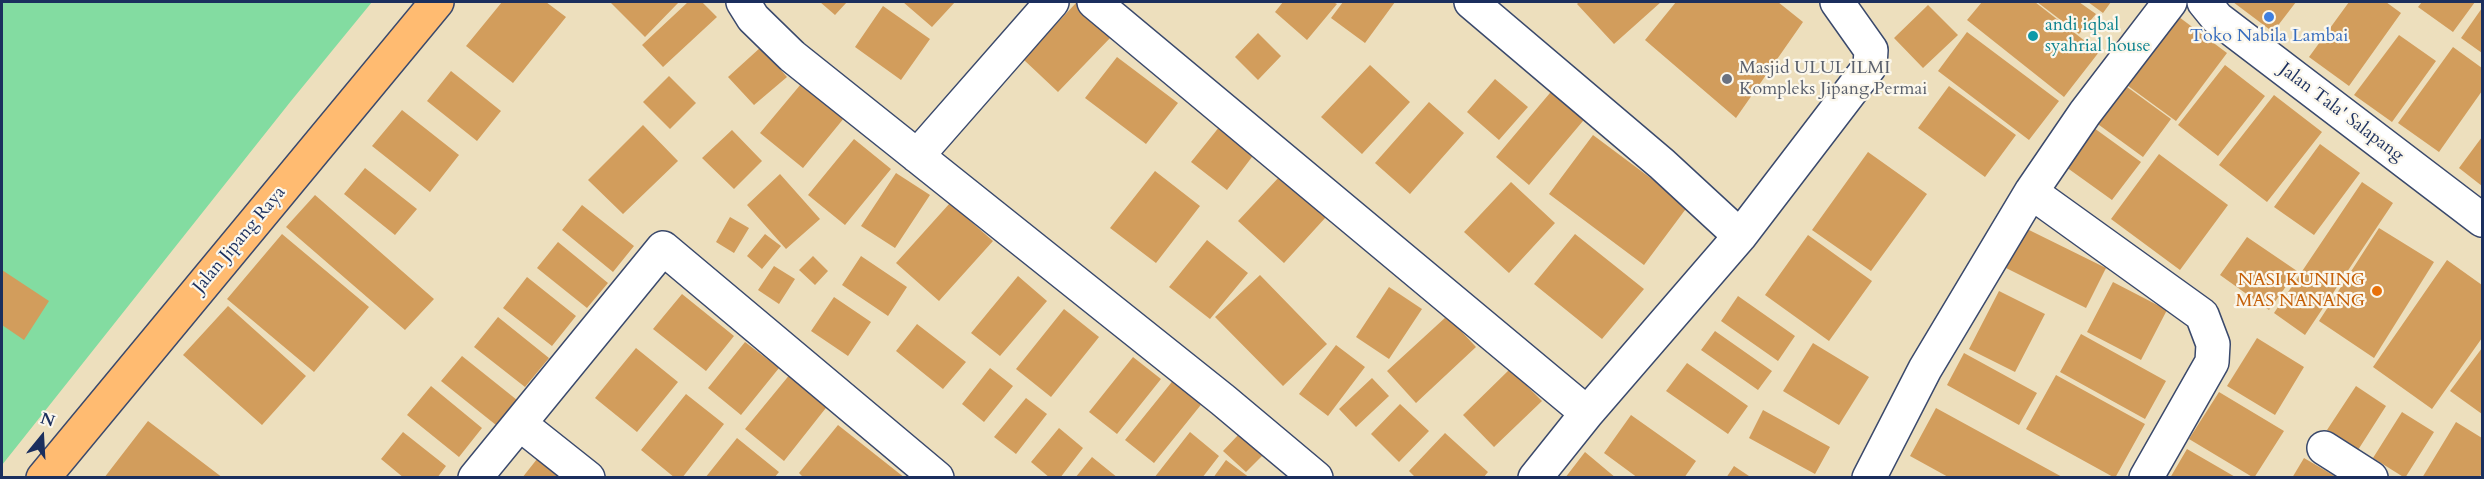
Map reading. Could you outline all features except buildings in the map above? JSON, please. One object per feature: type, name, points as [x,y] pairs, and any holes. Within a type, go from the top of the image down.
[{"type":"main road","name":"Jalan Jipang Raya","points":[[44,477],[437,2]]},
{"type":"street","points":[[742,2],[753,18],[792,56],[1214,392],[1316,477]]},
{"type":"street","points":[[917,156],[1052,2]]},
{"type":"street","points":[[1094,2],[1587,413]]},
{"type":"street","points":[[1472,2],[1662,164],[1740,236]]},
{"type":"street","points":[[1535,477],[1587,413],[1740,236],[1870,66],[1871,50],[1837,2]]},
{"type":"street","points":[[1869,477],[1925,369],[2031,192],[2085,113],[2170,2]]},
{"type":"street","name":"Jalan Tala' Salapang","points":[[2204,2],[2217,18],[2482,220]]},
{"type":"street","points":[[2031,192],[2202,315],[2213,344],[2212,362],[2146,477]]},
{"type":"street","points":[[475,477],[663,249],[937,477]]},
{"type":"street","points":[[520,423],[588,477]]},
{"type":"street","points":[[2324,448],[2371,477]]},
{"type":"green space","points":[[2,2],[372,2],[2,465]]},
{"type":"place","name":"Toko Nabila Lambai","points":[[2269,17]]},
{"type":"place","name":"andi iqbal syahrial house","points":[[2033,36]]},
{"type":"place","name":"Masjid ULUL ILMI Kompleks Jipang Permai","points":[[1727,79]]},
{"type":"place","name":"NASI KUNING MAS NANANG","points":[[2377,291]]}]
